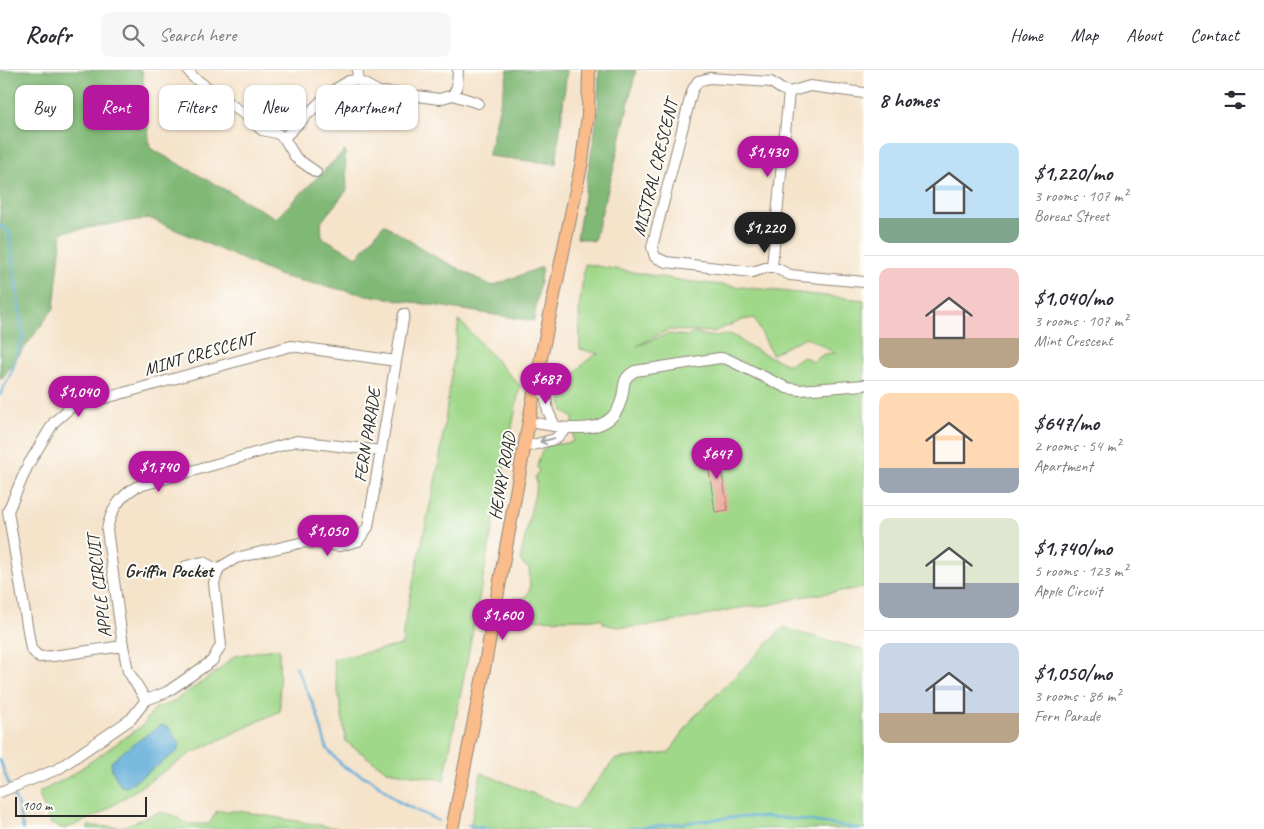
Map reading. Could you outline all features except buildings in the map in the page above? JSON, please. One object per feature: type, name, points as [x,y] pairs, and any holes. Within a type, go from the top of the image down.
[{"type":"main road","name":"HENRY ROAD","points":[[452,829],[483,676],[536,382],[582,161],[588,115],[589,70]]},
{"type":"street","points":[[188,70],[193,77],[248,117],[262,130],[276,133],[284,138],[296,158],[316,172]]},
{"type":"street","points":[[453,95],[457,87],[458,70]]},
{"type":"street","name":"MISTRAL CRESCENT","points":[[772,266],[752,272],[666,262],[654,256],[652,248],[692,91],[701,74],[710,78],[771,82],[789,92]]},
{"type":"street","points":[[284,138],[329,93],[358,75],[379,92],[439,99],[453,95],[478,103]]},
{"type":"street","points":[[864,93],[810,86],[789,92],[772,266],[790,275],[864,282]]},
{"type":"street","name":"FERN PARADE","points":[[218,570],[236,558],[304,542],[340,546],[358,541],[368,527],[404,314]]},
{"type":"street","name":"MINT CRESCENT","points":[[123,646],[46,657],[40,657],[31,649],[8,511],[28,465],[54,422],[70,408],[290,346],[396,361]]},
{"type":"street","points":[[529,422],[576,429],[608,422],[614,417],[622,398],[628,374],[635,371],[720,358],[727,359],[788,388],[800,390],[864,385]]},
{"type":"street","points":[[536,382],[546,398],[548,411],[555,426]]},
{"type":"street","points":[[524,447],[555,439],[566,428]]},
{"type":"street","name":"APPLE CIRCUIT","points":[[146,700],[128,671],[107,530],[109,520],[125,493],[136,487],[297,441],[381,451]]},
{"type":"street","points":[[0,792],[58,769],[131,719],[146,700],[167,692],[212,661],[221,645],[214,583],[218,570],[203,562],[186,566]]},
{"type":"green space","points":[[0,70],[142,70],[144,85],[83,85],[83,130],[148,130],[150,148],[276,218],[345,150],[347,190],[321,222],[322,237],[357,257],[384,224],[432,255],[492,286],[542,267],[534,321],[361,294],[280,276],[149,218],[62,232],[54,308],[0,379]]},
{"type":"green space","points":[[508,70],[567,70],[556,164],[488,156]]},
{"type":"green space","points":[[599,70],[636,70],[614,167],[594,241],[577,238],[598,113]]},
{"type":"green space","points":[[585,264],[685,281],[864,300],[864,587],[802,597],[770,605],[732,609],[673,622],[632,627],[603,623],[602,619],[509,620],[508,617],[513,598],[526,597],[530,589],[529,568],[520,560],[537,483],[535,478],[539,470],[537,467],[539,458],[548,446],[573,442],[573,418],[563,411],[562,393],[565,385],[578,369],[589,359],[599,354],[580,349],[579,308]],"holes":[[[754,318],[772,354],[806,337],[835,353],[824,354],[812,362],[807,358],[801,357],[791,364],[786,364],[748,346],[737,337],[726,334],[715,336],[696,333],[688,336],[668,334],[637,346],[668,330],[713,332],[743,320]]]},
{"type":"green space","points":[[459,320],[520,386],[444,780],[387,771],[346,742],[333,659],[402,645],[403,630],[439,463]]},
{"type":"green space","points":[[784,627],[864,650],[864,829],[470,829],[481,773],[574,810],[615,759],[669,753],[692,719]]},
{"type":"green space","points":[[279,648],[280,711],[190,754],[100,814],[65,829],[51,824],[38,793],[70,776],[143,725],[155,708],[171,703],[218,671],[234,656]]},
{"type":"green space","points":[[217,811],[238,811],[343,829],[88,829],[88,826],[122,827],[159,812],[173,815],[188,824],[209,824]]},
{"type":"water","points":[[161,725],[169,728],[180,745],[178,751],[127,787],[121,786],[112,770],[111,762]]},
{"type":"waterway","points":[[0,225],[9,232],[23,336],[12,371],[0,395]]},
{"type":"waterway","points":[[296,667],[317,713],[327,749],[344,767],[372,780],[399,802],[439,821]]},
{"type":"waterway","points":[[0,760],[9,785]]},
{"type":"waterway","points":[[11,790],[17,803],[23,829]]},
{"type":"waterway","points":[[617,829],[739,817],[770,817],[860,829]]},
{"type":"waterway","points":[[468,825],[488,829]]},
{"type":"district","name":"Griffin Pocket","points":[[169,571]]}]
